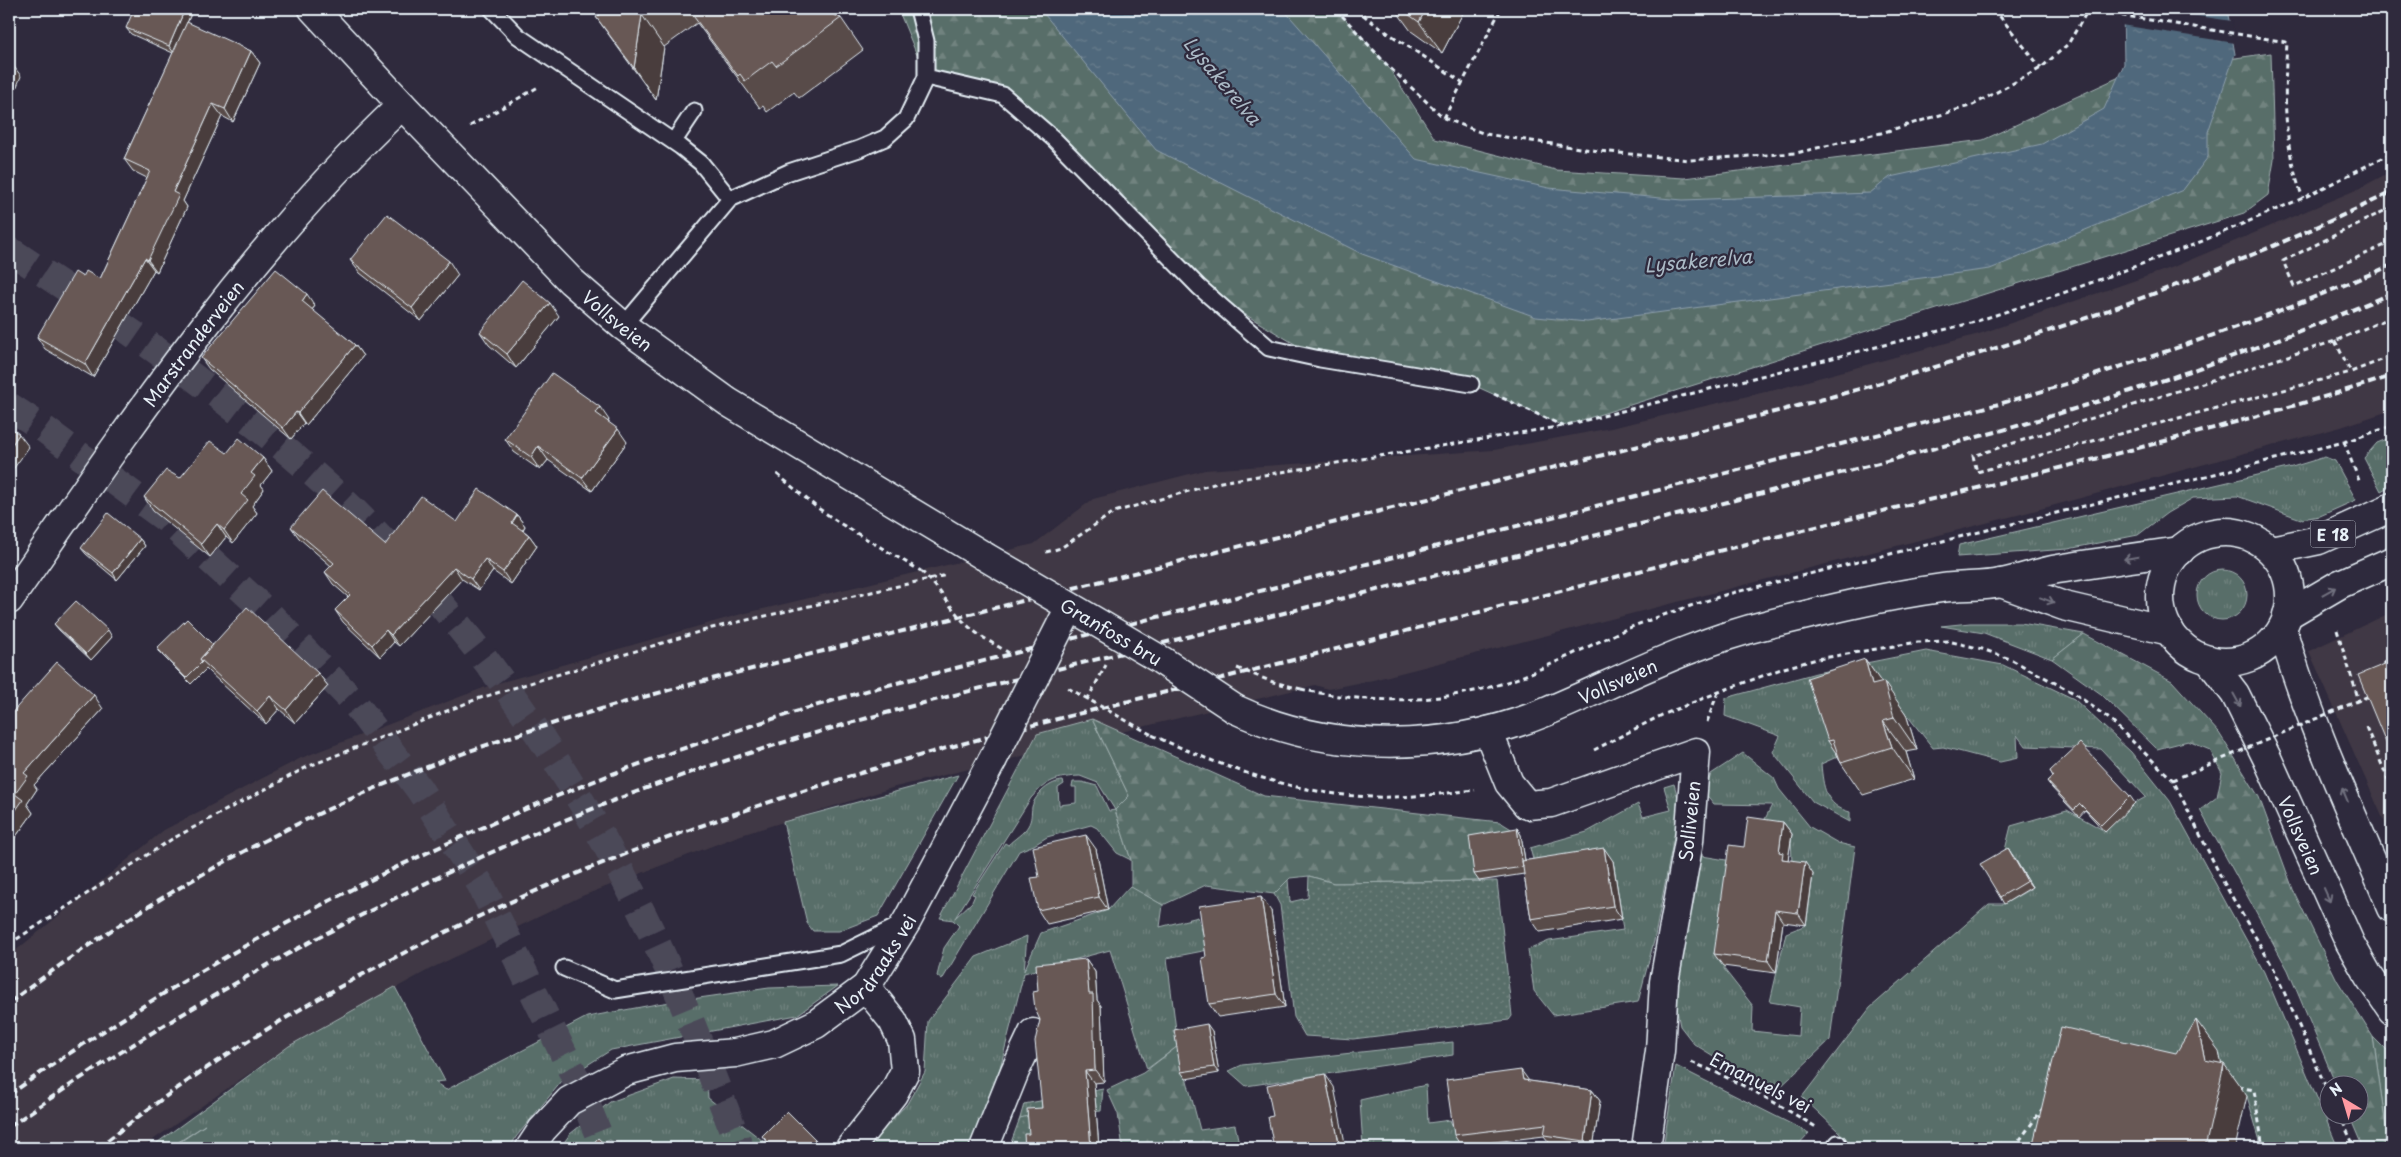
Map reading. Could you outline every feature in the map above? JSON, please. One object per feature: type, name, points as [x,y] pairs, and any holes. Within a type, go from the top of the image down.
[{"type":"main road","name":"Vollsveien","points":[[313,9],[571,281],[623,326],[728,402],[984,556]]},
{"type":"main road","name":"Marstranderveien","points":[[9,600],[200,330],[262,253],[371,133],[402,105]]},
{"type":"main road","name":"E 18","points":[[2271,550],[2319,540],[2392,507]]},
{"type":"main road","points":[[2225,532],[2242,534],[2257,540],[2271,550],[2281,564],[2288,580],[2290,598],[2284,622],[2269,645],[2250,656],[2230,662],[2209,660],[2193,653],[2180,644],[2170,631],[2162,611],[2160,589],[2167,568],[2180,551],[2193,540],[2208,534],[2225,532]]},
{"type":"main road","name":"Vollsveien","points":[[1236,710],[1285,729],[1345,741],[1378,743],[1415,742],[1488,731],[1545,713],[1644,668],[1722,636],[1854,604],[1942,588],[2001,583],[2056,569],[2180,551]]},
{"type":"main road","name":"Granfoss bru","points":[[984,556],[1162,660],[1236,710]]},
{"type":"main road","points":[[2284,622],[2340,584],[2392,561]]},
{"type":"main road","name":"Vollsveien","points":[[2001,583],[2064,606],[2170,631]]},
{"type":"main road","name":"Nordraaks vei","points":[[530,1148],[542,1130],[569,1101],[626,1071],[676,1058],[735,1053],[774,1044],[816,1024],[866,987],[907,921],[992,761],[1070,607]]},
{"type":"main road","points":[[2284,622],[2295,675],[2392,908]]},
{"type":"main road","name":"Vollsveien","points":[[2209,660],[2235,694],[2267,758],[2350,943],[2368,975],[2392,1010]]},
{"type":"main road","name":"Solliveien","points":[[1488,731],[1509,783],[1527,805],[1551,803],[1696,752],[1689,841],[1664,982],[1660,1051],[1646,1148]]},
{"type":"main road","points":[[850,1148],[893,1094],[905,1071],[902,1040],[893,1021],[866,987]]},
{"type":"main road","points":[[984,1148],[1015,1071],[1033,1033]]},
{"type":"lane","points":[[492,9],[518,36],[674,141],[701,163],[730,198]]},
{"type":"lane","points":[[623,326],[730,198],[789,172],[859,149],[884,138],[906,119],[926,77],[926,41],[918,9]]},
{"type":"lane","points":[[926,77],[1003,95],[1054,139],[1199,287],[1269,348],[1320,359],[1471,384]]},
{"type":"lane","points":[[674,141],[694,111]]},
{"type":"lane","points":[[564,968],[615,990],[841,954],[907,921]]},
{"type":"path","points":[[1336,9],[1387,65],[1444,118],[1485,134],[1598,151],[1690,160],[1796,153],[1881,133],[1973,105],[2041,68],[2068,44],[2088,10]]},
{"type":"path","points":[[1356,9],[1376,25],[1462,82]]},
{"type":"path","points":[[1444,118],[1501,9]]},
{"type":"path","points":[[1874,14],[1876,9]]},
{"type":"path","points":[[1994,9],[2041,68]]},
{"type":"path","points":[[2050,9],[2088,10],[2287,42],[2285,87],[2287,140],[2295,178],[2303,198]]},
{"type":"path","points":[[467,128],[554,78],[564,67]]},
{"type":"path","points":[[1042,552],[1061,548],[1114,512],[1221,482],[1563,426],[1971,322],[2063,293],[2145,264],[2303,198],[2392,153]]},
{"type":"path","points":[[2392,207],[2283,261],[2294,286],[2392,242]]},
{"type":"path","points":[[2392,316],[2335,341],[1973,456],[1977,472],[2351,372],[2392,356]]},
{"type":"path","points":[[2335,341],[2351,372]]},
{"type":"path","points":[[1471,384],[1563,426]]},
{"type":"path","points":[[2344,442],[2362,488]]},
{"type":"path","points":[[773,470],[834,520],[921,572]]},
{"type":"path","points":[[9,944],[172,839],[307,767],[477,699],[712,628],[956,573]]},
{"type":"path","points":[[2337,630],[2360,701]]},
{"type":"path","points":[[1585,754],[1662,715],[1784,668],[1817,659],[1918,642],[1948,641],[1982,648],[2010,659],[2074,693],[2108,718],[2173,780],[2224,882],[2274,969],[2320,1074]]},
{"type":"path","points":[[2384,664],[2392,655]]},
{"type":"path","points":[[2173,780],[2376,693]]},
{"type":"path","points":[[2366,727],[2392,789]]},
{"type":"path","points":[[1152,735],[1248,774],[1286,785],[1327,792],[1372,797],[1424,795],[1474,790],[1509,783]]},
{"type":"path","name":"Emanuels vei","points":[[1660,1051],[1710,1070],[1778,1104],[1829,1134],[1836,1146]]},
{"type":"path","points":[[2237,1086],[2254,1090],[2263,1148]]},
{"type":"path","points":[[2014,1148],[2045,1105]]},
{"type":"path","points":[[2344,1124],[2355,1148]]},
{"type":"shaded area","points":[[2392,171],[2392,410],[2341,427],[2033,511],[1373,680],[1328,689],[1315,685],[895,787],[738,836],[582,896],[434,967],[289,1046],[141,1148],[9,1148],[9,956],[164,830],[301,758],[491,685],[738,615],[1034,544],[1093,499],[1205,470],[1494,450],[1611,428],[1778,389],[1979,334],[2171,268],[2356,190]]},
{"type":"shaded area","points":[[2392,612],[2392,839],[2309,651]]},
{"type":"green space","points":[[898,9],[1336,9],[1387,65],[1435,139],[1556,170],[1684,178],[1983,140],[2128,73],[2271,53],[2274,160],[2268,195],[2244,213],[1563,426],[1471,384],[1320,359],[1199,287],[1003,95],[926,77]]},
{"type":"green space","points":[[2392,437],[2392,485],[2381,491],[2364,458],[2377,443]]},
{"type":"green space","points":[[2325,457],[2335,461],[2356,500],[2320,516],[2301,519],[2237,496],[2193,498],[2167,513],[2138,535],[2068,549],[1957,557],[1959,545],[2292,467]]},
{"type":"green space","points":[[2217,570],[2227,570],[2240,577],[2247,590],[2247,600],[2240,613],[2227,620],[2217,620],[2208,616],[2201,609],[2197,600],[2197,590],[2201,581],[2208,574]]},
{"type":"green space","points":[[1970,623],[2021,623],[2084,634],[2052,659],[1984,633],[1941,626]]},
{"type":"green space","points":[[2084,634],[2172,681],[2219,733],[2259,797],[2294,892],[2337,980],[2373,1037],[2389,1148],[2363,1148],[2353,1124],[2368,1124],[2368,1074],[2332,1074],[2288,970],[2200,810],[2217,797],[2222,773],[2210,750],[2188,741],[2157,749],[2101,694],[2052,659]]},
{"type":"green space","points":[[1926,651],[2003,665],[2074,699],[2131,752],[2170,801],[2264,972],[2318,1100],[2318,1124],[2328,1124],[2338,1148],[2262,1148],[2247,1096],[2216,1066],[2062,1148],[1856,1148],[1802,1097],[1870,1008],[1989,904],[2004,904],[2032,888],[2013,855],[2005,850],[2011,826],[2067,810],[2105,831],[2135,803],[2146,797],[2101,749],[2025,746],[2017,735],[2018,758],[2000,762],[1943,747],[1933,748],[1906,714],[1895,717],[1841,755],[1821,764],[1824,787],[1830,800],[1835,805],[1850,812],[1850,822],[1813,802],[1773,752],[1780,736],[1725,716],[1726,698],[1816,673]]},
{"type":"green space","points":[[1092,719],[1129,796],[1115,810],[1131,860],[1117,853],[1097,828],[1091,825],[1047,837],[1019,851],[942,980],[937,976],[944,948],[959,926],[953,920],[940,918],[1037,734]],"holes":[[[1080,776],[1098,783],[1115,810],[1109,811],[1097,786],[1073,782],[1072,787],[1076,787],[1076,803],[1059,805],[1058,788],[1064,784],[1063,781],[1049,786],[1036,797],[1026,829],[1008,845],[1005,843],[972,894],[975,895],[972,902],[955,918],[1031,798],[1047,783],[1065,777]]]},
{"type":"green space","points":[[1092,719],[1264,796],[1500,822],[1521,835],[1474,842],[1479,881],[1334,883],[1309,876],[1290,878],[1274,894],[1206,885],[1163,905],[1131,887],[1131,860],[1115,810],[1129,796]]},
{"type":"green space","points":[[1743,753],[1774,778],[1779,789],[1810,827],[1838,843],[1855,847],[1830,1040],[1774,1093],[1694,1044],[1680,1026],[1674,995],[1696,855],[1732,861],[1724,969],[1753,1006],[1752,1031],[1798,1036],[1800,1007],[1770,1002],[1786,933],[1806,925],[1792,865],[1791,834],[1762,825],[1772,805],[1714,804],[1705,793],[1711,774]]},
{"type":"green space","points":[[958,775],[878,916],[839,931],[813,931],[807,923],[783,822]]},
{"type":"green space","points":[[1674,784],[1680,805],[1654,941],[1638,1002],[1553,1015],[1534,991],[1528,950],[1549,941],[1623,930],[1613,861],[1536,871],[1530,848],[1587,832],[1638,804],[1643,817],[1671,810],[1664,787]]},
{"type":"green space","points":[[1309,876],[1334,883],[1497,881],[1512,1016],[1509,1020],[1353,1039],[1305,1036],[1294,1017],[1280,905],[1274,894],[1288,880],[1290,902],[1308,898]]},
{"type":"green space","points":[[1130,886],[1163,905],[1160,927],[1198,917],[1208,950],[1167,958],[1178,1046],[1147,1069],[1110,950],[1024,973],[1000,1068],[969,1148],[865,1148],[907,1104],[925,1072],[928,1021],[976,957],[1027,936],[1024,971],[1041,933],[1108,910]]},
{"type":"green space","points":[[838,986],[797,1015],[611,1050],[562,1081],[516,1137],[510,1148],[171,1148],[205,1125],[169,1148],[150,1148],[289,1046],[395,987],[445,1081],[435,1082],[446,1090],[587,1017],[657,1004],[769,988]]},
{"type":"green space","points":[[2373,1037],[2392,1056],[2392,1148],[2389,1148]]},
{"type":"green space","points":[[1453,1042],[1453,1055],[1246,1086],[1229,1071],[1242,1065]]},
{"type":"green space","points":[[1178,1046],[1200,1130],[1235,1125],[1240,1148],[1123,1148],[1118,1114],[1107,1090],[1143,1073]]},
{"type":"green space","points":[[1676,1066],[1809,1133],[1795,1148],[1663,1148]]},
{"type":"green space","points":[[674,1079],[707,1080],[708,1098],[772,1148],[621,1148],[610,1140],[599,1144],[595,1148],[560,1148],[570,1134],[610,1102]]},
{"type":"green space","points":[[1426,1085],[1428,1123],[1450,1120],[1461,1146],[1481,1148],[1363,1148],[1360,1100]]},
{"type":"green space","points":[[1103,1089],[1101,1111],[1020,1118],[1024,1104]]},
{"type":"green space","points":[[1028,1116],[1032,1148],[1009,1148],[1020,1118]]},
{"type":"water","name":"Lysakerelva","points":[[1040,9],[1283,9],[1416,159],[1549,188],[1683,200],[1870,193],[1890,177],[2042,144],[2104,109],[2124,64],[2123,9],[2227,9],[2235,54],[2208,132],[2208,157],[2183,190],[1990,269],[1587,322],[1536,317],[1362,254],[1156,150]]},
{"type":"pier","points":[[2121,9],[2150,9],[2232,21],[2235,43],[2121,25]]},
{"type":"building","points":[[134,9],[185,9],[169,46],[126,28]]},
{"type":"building","points":[[595,9],[650,9],[642,15],[634,68],[596,17],[600,15]]},
{"type":"building","points":[[688,9],[821,9],[841,18],[776,66],[772,61],[745,81],[740,74],[738,76]]},
{"type":"building","points":[[1401,9],[1426,9],[1419,22]]},
{"type":"building","points":[[187,22],[251,51],[225,109],[213,104],[173,192],[179,195],[148,260],[145,258],[85,364],[37,337],[75,272],[83,277],[86,271],[100,279],[150,171],[124,159]]},
{"type":"building","points":[[9,62],[12,64],[9,73]]},
{"type":"building","points":[[387,214],[449,261],[412,308],[350,260]]},
{"type":"building","points":[[276,269],[307,294],[302,301],[355,345],[298,413],[296,412],[283,428],[201,358]]},
{"type":"building","points":[[522,280],[550,303],[507,354],[480,332]]},
{"type":"building","points":[[552,373],[600,407],[596,413],[618,429],[582,478],[538,446],[531,457],[505,439]]},
{"type":"building","points":[[9,426],[19,434],[9,449]]},
{"type":"building","points":[[239,438],[263,458],[251,473],[255,476],[241,494],[248,500],[224,530],[217,524],[201,544],[144,497],[166,470],[180,478],[210,441],[227,453]]},
{"type":"building","points":[[479,489],[517,515],[512,523],[529,535],[503,572],[485,559],[471,579],[454,567],[391,635],[386,630],[372,645],[335,610],[350,595],[325,572],[334,563],[291,527],[322,491],[385,545],[421,496],[457,522]]},
{"type":"building","points":[[108,513],[140,539],[113,573],[81,548]]},
{"type":"building","points":[[76,601],[108,630],[86,654],[54,624]]},
{"type":"building","points":[[247,607],[318,673],[286,710],[270,696],[257,711],[200,659]]},
{"type":"building","points":[[187,619],[213,645],[200,659],[202,662],[186,678],[157,648]]},
{"type":"building","points":[[1865,659],[1872,685],[1884,682],[1894,718],[1883,721],[1892,747],[1841,763],[1833,740],[1828,741],[1807,678]]},
{"type":"building","points":[[2392,661],[2392,757],[2358,675]]},
{"type":"building","points":[[57,662],[94,695],[24,773],[28,776],[15,794],[23,800],[9,820],[9,716]]},
{"type":"building","points":[[2080,743],[2130,796],[2101,825],[2080,804],[2074,810],[2047,781],[2053,776],[2050,771]]},
{"type":"building","points":[[1748,817],[1783,822],[1779,852],[1783,853],[1782,859],[1805,862],[1798,913],[1775,910],[1768,961],[1714,954],[1729,845],[1744,847]]},
{"type":"building","points":[[1517,828],[1523,867],[1474,874],[1469,836]]},
{"type":"building","points":[[1086,835],[1099,897],[1038,910],[1031,878],[1039,877],[1033,847]]},
{"type":"building","points":[[1604,848],[1613,906],[1531,919],[1522,861]]},
{"type":"building","points":[[2008,848],[2027,881],[2000,897],[1980,864]]},
{"type":"building","points":[[1261,897],[1276,994],[1209,1004],[1202,958],[1206,957],[1199,906]]},
{"type":"building","points":[[1086,959],[1089,994],[1093,994],[1095,1070],[1085,1071],[1091,1148],[1025,1148],[1024,1134],[1029,1134],[1027,1109],[1042,1108],[1035,1041],[1040,1020],[1035,1009],[1033,992],[1038,991],[1036,964]]},
{"type":"building","points":[[2196,1020],[2205,1060],[2224,1064],[2205,1148],[2032,1148],[2061,1027],[2176,1053]]},
{"type":"building","points":[[1207,1024],[1214,1067],[1181,1072],[1174,1030]]},
{"type":"building","points":[[1521,1070],[1523,1080],[1592,1090],[1585,1141],[1544,1135],[1546,1124],[1454,1135],[1446,1080]]},
{"type":"building","points":[[1325,1074],[1340,1148],[1274,1148],[1268,1117],[1273,1116],[1267,1085]]},
{"type":"building","points":[[787,1111],[815,1139],[806,1148],[774,1148],[762,1136]]},
{"type":"building","points":[[598,1138],[609,1148],[589,1148]]},
{"type":"tunnel","points":[[9,250],[144,341],[274,440],[355,512],[440,603],[517,702],[552,754],[616,862],[670,974],[695,1032],[740,1148]]},
{"type":"tunnel","points":[[9,406],[44,429],[166,519],[269,614],[353,701],[419,789],[481,885],[576,1079],[604,1148]]},
{"type":"railway","points":[[9,1003],[108,932],[159,900],[265,840],[375,788],[494,742],[684,686],[1864,388],[2018,341],[2170,287],[2245,258],[2392,192]]},
{"type":"railway","points":[[9,1095],[154,999],[306,913],[384,874],[542,802],[684,748],[869,690],[1999,404],[2099,374],[2247,323],[2392,265]]},
{"type":"railway","points":[[9,1127],[138,1041],[272,963],[341,926],[410,891],[551,826],[707,767],[786,742],[945,697],[1598,535],[2007,429],[2202,367],[2298,332],[2392,293]]},
{"type":"railway","points":[[98,1148],[182,1085],[270,1027],[362,975],[457,927],[554,883],[652,844],[752,808],[851,776],[993,736],[1666,564],[2104,457],[2320,398],[2392,376]]}]
